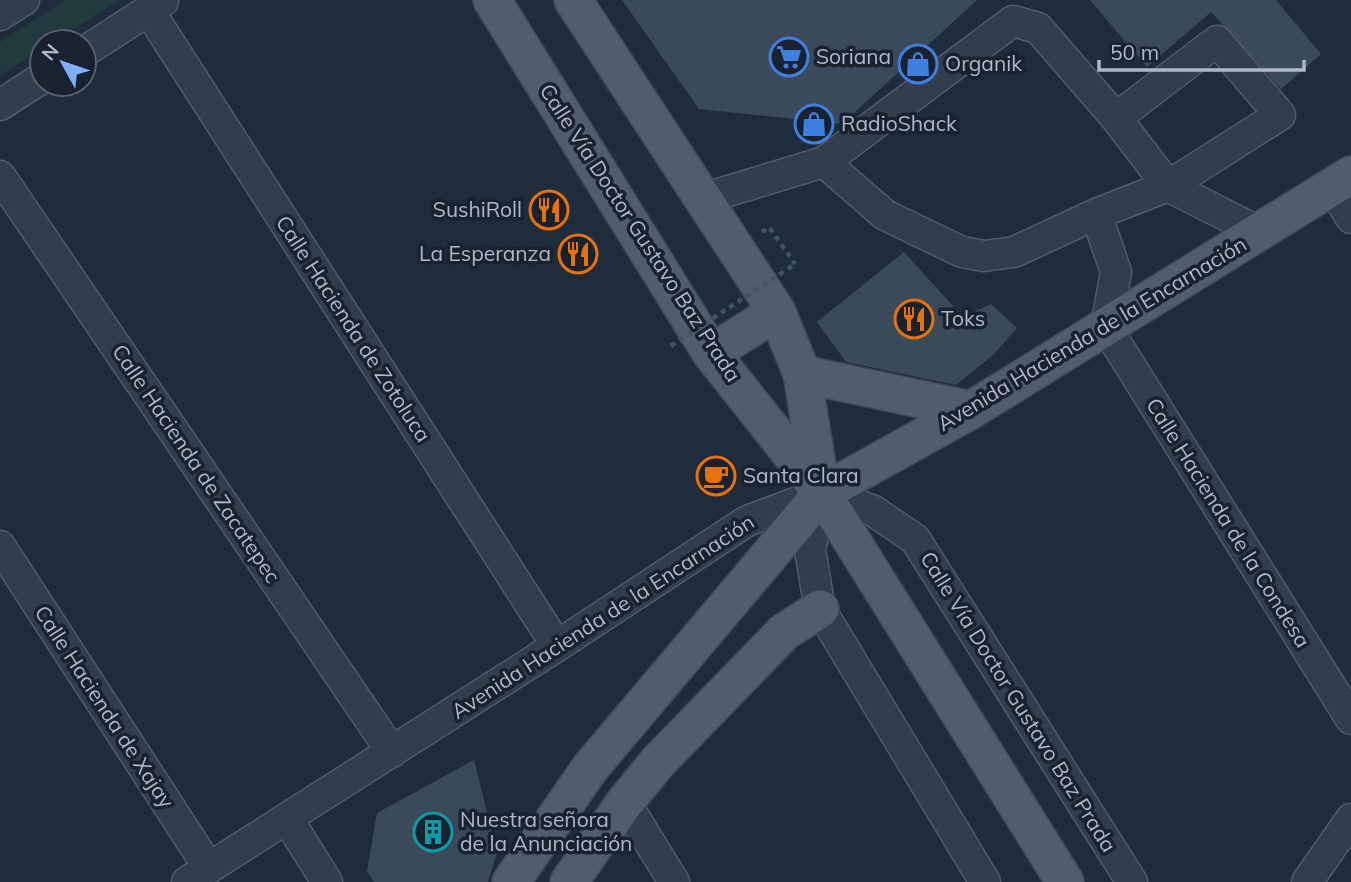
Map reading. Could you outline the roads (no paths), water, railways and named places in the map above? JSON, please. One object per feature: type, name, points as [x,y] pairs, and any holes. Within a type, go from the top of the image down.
[{"type":"main road","name":"Calle Vía Doctor Gustavo Baz Prada","points":[[492,0],[712,353],[822,493],[1066,882]]},
{"type":"main road","name":"Calle Vía Doctor Gustavo Baz Prada","points":[[573,0],[705,198],[777,312],[802,374],[822,493]]},
{"type":"main road","name":"Avenida Hacienda de la Encarnación","points":[[822,493],[971,410],[1341,181]]},
{"type":"main road","points":[[712,353],[777,312]]},
{"type":"main road","points":[[802,374],[971,410]]},
{"type":"main road","points":[[511,882],[590,768],[822,493]]},
{"type":"main road","points":[[569,882],[625,802],[657,764],[785,632],[820,609]]},
{"type":"street","points":[[0,15],[23,0]]},
{"type":"street","points":[[98,43],[157,5]]},
{"type":"street","name":"Calle Hacienda de Zotoluca","points":[[157,5],[557,646]]},
{"type":"street","points":[[705,198],[824,162],[1013,21],[1038,28],[1116,118],[1168,186],[1259,232]]},
{"type":"street","points":[[824,162],[885,215],[962,252],[984,256],[1014,251],[1096,214],[1168,186],[1280,115],[1217,41],[1116,118]]},
{"type":"street","points":[[0,105],[28,87]]},
{"type":"street","name":"Calle Hacienda de Zacatepec","points":[[0,176],[392,752]]},
{"type":"street","points":[[1341,181],[1351,218]]},
{"type":"street","points":[[1096,214],[1116,272],[1106,327]]},
{"type":"street","name":"Calle Hacienda de la Condesa","points":[[1106,327],[1351,719]]},
{"type":"street","name":"Avenida Hacienda de la Encarnación","points":[[198,875],[747,521],[822,493]]},
{"type":"street","name":"Calle Vía Doctor Gustavo Baz Prada","points":[[985,882],[820,609],[810,551],[822,493],[872,510],[915,539],[1132,882]]},
{"type":"street","name":"Calle Hacienda de Xajay","points":[[0,546],[198,875]]},
{"type":"street","points":[[625,802],[674,882]]},
{"type":"street","points":[[287,818],[327,882]]},
{"type":"street","points":[[1307,882],[1351,819]]},
{"type":"place","name":"Soriana","points":[[789,57]]},
{"type":"place","name":"Organik","points":[[918,64]]},
{"type":"place","name":"RadioShack","points":[[814,124]]},
{"type":"place","name":"SushiRoll","points":[[549,210]]},
{"type":"place","name":"La Esperanza","points":[[578,254]]},
{"type":"place","name":"Toks","points":[[914,319]]},
{"type":"place","name":"Santa Clara","points":[[716,476]]},
{"type":"place","name":"Nuestra señora de la Anunciación","points":[[433,832]]}]
